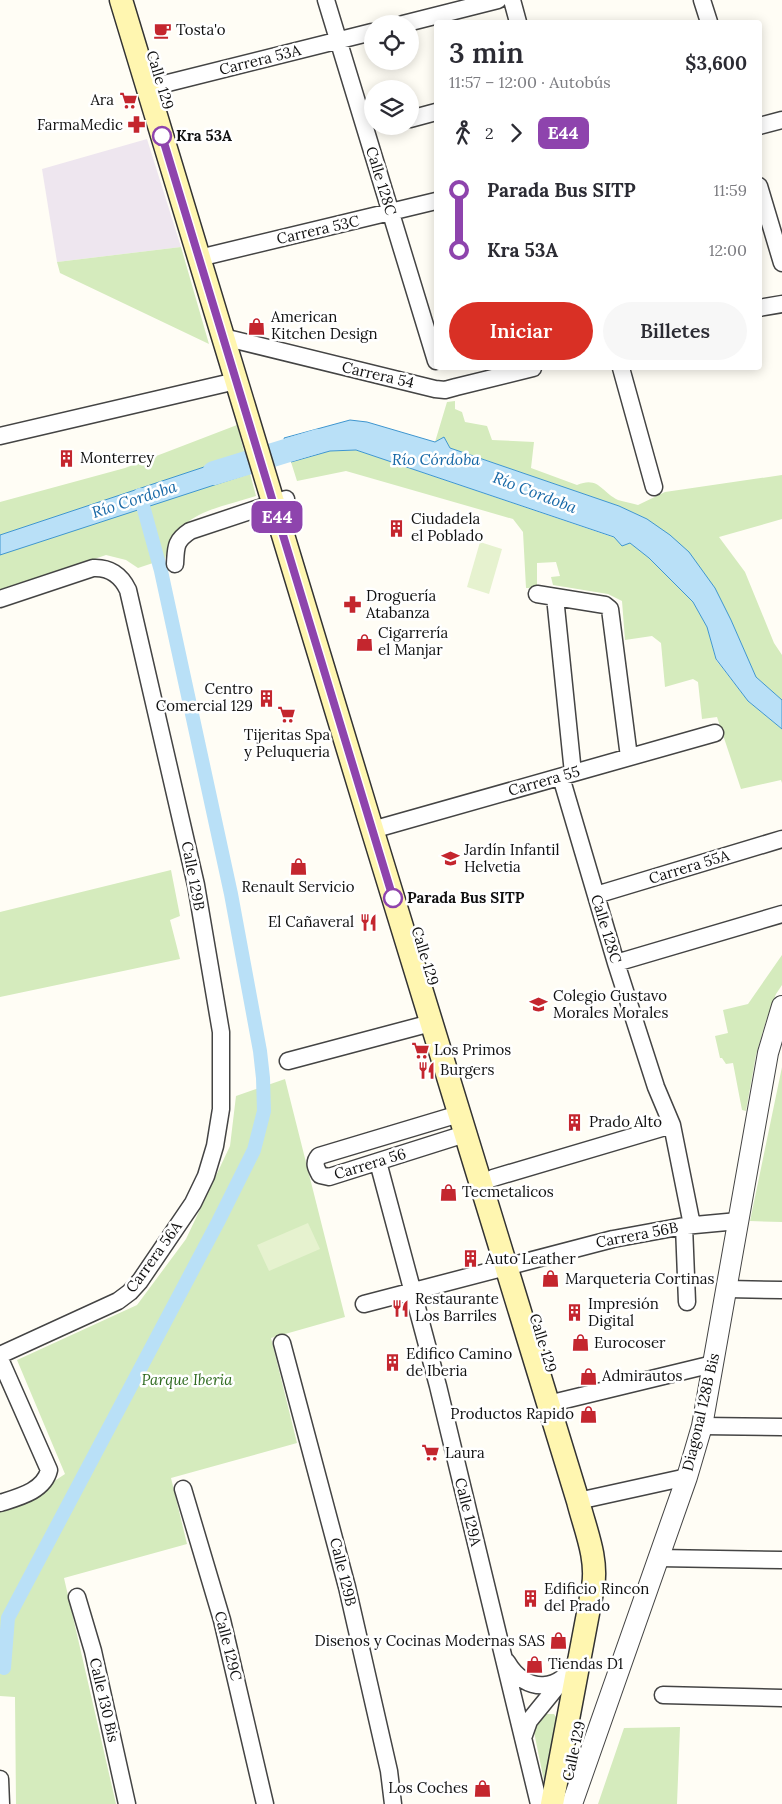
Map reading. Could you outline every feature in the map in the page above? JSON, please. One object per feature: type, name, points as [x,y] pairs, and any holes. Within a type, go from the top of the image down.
[{"type":"main road","name":"Calle 129","points":[[121,0],[155,87]]},
{"type":"main road","name":"Calle 129","points":[[136,0],[155,87],[379,828],[493,1178],[512,1265]]},
{"type":"main road","name":"Calle 129","points":[[231,339],[236,381],[256,422]]},
{"type":"main road","name":"Calle 129","points":[[379,828],[431,1022],[462,1124],[512,1265],[584,1500],[603,1550],[606,1570],[594,1652],[564,1804]]},
{"type":"main road","name":"Calle 129","points":[[552,1804],[593,1587],[595,1566],[584,1500]]},
{"type":"street","name":"Calle 128C","points":[[326,0],[338,40],[364,107]]},
{"type":"street","points":[[419,20],[498,0]]},
{"type":"street","points":[[512,0],[517,20]]},
{"type":"street","points":[[702,0],[708,20]]},
{"type":"street","name":"Carrera 53A","points":[[155,87],[364,34]]},
{"type":"street","points":[[419,117],[434,113]]},
{"type":"street","points":[[762,125],[782,120]]},
{"type":"street","name":"Calle 128C","points":[[374,135],[390,212],[434,355]]},
{"type":"street","name":"Carrera 53C","points":[[206,256],[434,202]]},
{"type":"street","points":[[762,212],[782,263]]},
{"type":"street","points":[[762,307],[782,304]]},
{"type":"street","name":"Carrera 54","points":[[231,339],[435,389],[445,390],[525,370]]},
{"type":"street","points":[[439,370],[445,390]]},
{"type":"street","points":[[622,370],[654,487]]},
{"type":"street","points":[[0,436],[236,381]]},
{"type":"street","points":[[175,564],[177,542],[182,536],[277,493]]},
{"type":"street","name":"Calle 129B","points":[[0,599],[93,568],[103,567],[113,571],[124,580],[132,601],[194,876],[221,1032],[221,1109],[215,1146],[206,1176]]},
{"type":"street","points":[[536,594],[605,605],[610,609],[629,757]]},
{"type":"street","name":"Calle 128C","points":[[555,597],[567,775],[596,896],[616,963],[656,1087],[672,1126],[688,1226],[687,1302]]},
{"type":"street","name":"Carrera 55","points":[[379,828],[715,732]]},
{"type":"street","name":"Carrera 55A","points":[[596,896],[782,840]]},
{"type":"street","points":[[616,963],[782,914]]},
{"type":"street","name":"Diagonal 128B Bis","points":[[572,1804],[687,1477],[702,1426],[768,1053],[782,1006]]},
{"type":"street","points":[[288,1061],[431,1022]]},
{"type":"street","name":"Carrera 56","points":[[462,1124],[378,1162],[329,1177],[320,1175],[315,1166],[319,1156],[462,1124]]},
{"type":"street","points":[[493,1178],[672,1126]]},
{"type":"street","name":"Calle 129A","points":[[378,1162],[413,1292],[539,1804]]},
{"type":"street","name":"Carrera 56A","points":[[0,1355],[118,1302],[130,1292],[177,1227],[206,1176]]},
{"type":"street","name":"Carrera 56B","points":[[364,1304],[613,1239],[688,1226],[738,1221]]},
{"type":"street","points":[[727,1290],[782,1290]]},
{"type":"street","name":"Calle 129B","points":[[282,1343],[347,1587],[389,1771],[393,1804]]},
{"type":"street","points":[[0,1359],[50,1470],[47,1478],[39,1487],[0,1503]]},
{"type":"street","points":[[554,1403],[713,1364]]},
{"type":"street","points":[[702,1426],[782,1426]]},
{"type":"street","points":[[584,1500],[687,1477]]},
{"type":"street","name":"Calle 129C","points":[[184,1489],[222,1620],[265,1804]]},
{"type":"street","points":[[658,1558],[782,1560]]},
{"type":"street","name":"Calle 130 Bis","points":[[77,1597],[93,1651],[127,1804]]},
{"type":"street","name":"Calle 129","points":[[523,1738],[529,1721],[566,1677],[582,1648]]},
{"type":"street","points":[[502,1654],[511,1669],[519,1678],[526,1682],[537,1685],[548,1684],[566,1677]]},
{"type":"street","points":[[662,1695],[782,1698]]},
{"type":"street","points":[[0,1779],[1,1804]]},
{"type":"shaded area","points":[[147,139],[181,247],[57,262],[42,169]]},
{"type":"green space","points":[[181,247],[209,344],[60,273],[57,262]]},
{"type":"green space","points":[[455,401],[455,409],[462,412],[465,422],[487,426],[492,440],[534,442],[531,468],[577,485],[590,482],[599,486],[618,500],[638,505],[665,492],[782,475],[782,519],[719,537],[745,572],[774,643],[782,655],[782,700],[756,677],[731,620],[647,519],[619,506],[450,448],[444,438],[435,442],[447,402]]},
{"type":"green space","points":[[237,425],[256,496],[213,509],[188,522],[178,531],[170,543],[165,559],[138,568],[126,560],[106,555],[0,591],[0,502],[125,468]]},
{"type":"green space","points":[[356,450],[630,543],[649,558],[693,602],[707,627],[716,660],[748,701],[782,729],[782,783],[781,780],[741,789],[717,717],[702,719],[698,682],[693,679],[665,687],[661,643],[652,636],[625,640],[622,601],[608,594],[553,585],[551,577],[560,576],[556,562],[537,563],[537,588],[526,588],[523,532],[513,519],[346,471],[297,481],[291,462],[330,451]]},
{"type":"green space","points":[[480,542],[502,549],[489,594],[467,587]]},
{"type":"green space","points":[[171,870],[180,916],[170,920],[180,959],[0,997],[0,912]]},
{"type":"green space","points":[[782,955],[782,985],[776,994],[756,1055],[746,1111],[742,1110],[733,1063],[726,1064],[720,1058],[715,1036],[728,1033],[723,1010],[748,1004]]},
{"type":"green space","points":[[782,1067],[782,1222],[750,1221]]},
{"type":"green space","name":"Parque Iberia","points":[[285,1079],[345,1317],[271,1338],[297,1443],[171,1478],[187,1544],[64,1578],[116,1804],[16,1804],[15,1697],[0,1696],[0,1506],[35,1494],[65,1474],[17,1360],[137,1305],[186,1239],[230,1146],[236,1096]]},
{"type":"green space","points":[[308,1223],[320,1249],[269,1271],[257,1245]]},
{"type":"green space","points":[[539,1714],[554,1714],[558,1720],[547,1796],[533,1727]]},
{"type":"green space","points":[[680,1727],[677,1804],[598,1804],[624,1728]]},
{"type":"water","name":"Río Córdoba","points":[[350,420],[367,422],[435,442],[444,437],[450,448],[619,506],[647,519],[670,535],[689,552],[715,588],[756,677],[782,700],[782,729],[748,701],[716,659],[707,627],[693,602],[649,558],[630,543],[622,546],[614,537],[356,450],[330,451],[291,462],[284,438]]},
{"type":"water","points":[[243,454],[248,474],[0,555],[0,535]]},
{"type":"waterway","name":"Río Cordoba","points":[[214,473],[318,441]]},
{"type":"waterway","points":[[4,1668],[8,1618],[218,1222],[254,1150],[264,1111],[260,1051],[231,894],[161,571],[140,495]]},
{"type":"bus line","name":"E44","points":[[162,136],[393,898]]},
{"type":"place","name":"Tosta'o","points":[[162,30]]},
{"type":"place","name":"Ara","points":[[128,100]]},
{"type":"place","name":"FarmaMedic","points":[[137,125]]},
{"type":"place","name":"Kra 53A","points":[[162,136]]},
{"type":"place","name":"American Kitchen Design","points":[[257,326]]},
{"type":"place","name":"Monterrey","points":[[66,458]]},
{"type":"place","name":"Ciudadela el Poblado","points":[[397,528]]},
{"type":"place","name":"Droguería Atabanza","points":[[352,605]]},
{"type":"place","name":"Cigarrería el Manjar","points":[[364,642]]},
{"type":"place","name":"Centro Comercial 129","points":[[267,698]]},
{"type":"place","name":"Tijeritas Spa y Peluqueria","points":[[287,714]]},
{"type":"place","name":"Jardín Infantil Helvetia","points":[[450,859]]},
{"type":"place","name":"Renault Servicio","points":[[298,866]]},
{"type":"place","name":"Parada Bus SITP","points":[[393,898]]},
{"type":"place","name":"El Cañaveral","points":[[368,922]]},
{"type":"place","name":"Colegio Gustavo Morales Morales","points":[[539,1005]]},
{"type":"place","name":"Los Primos","points":[[420,1050]]},
{"type":"place","name":"Burgers","points":[[426,1070]]},
{"type":"place","name":"Prado Alto","points":[[575,1122]]},
{"type":"place","name":"Tecmetalicos","points":[[448,1192]]},
{"type":"place","name":"Auto Leather","points":[[471,1259]]},
{"type":"place","name":"Marqueteria Cortinas","points":[[551,1279]]},
{"type":"place","name":"Restaurante Los Barriles","points":[[401,1308]]},
{"type":"place","name":"Impresión Digital","points":[[574,1313]]},
{"type":"place","name":"Eurocoser","points":[[580,1343]]},
{"type":"place","name":"Edifico Camino de Iberia","points":[[392,1363]]},
{"type":"place","name":"Admirautos","points":[[588,1376]]},
{"type":"place","name":"Productos Rapido","points":[[588,1414]]},
{"type":"place","name":"Laura","points":[[431,1453]]},
{"type":"place","name":"Edificio Rincon del Prado","points":[[530,1598]]},
{"type":"place","name":"Disenos y Cocinas Modernas SAS","points":[[559,1641]]},
{"type":"place","name":"Tiendas D1","points":[[534,1664]]},
{"type":"place","name":"Los Coches","points":[[482,1788]]}]
